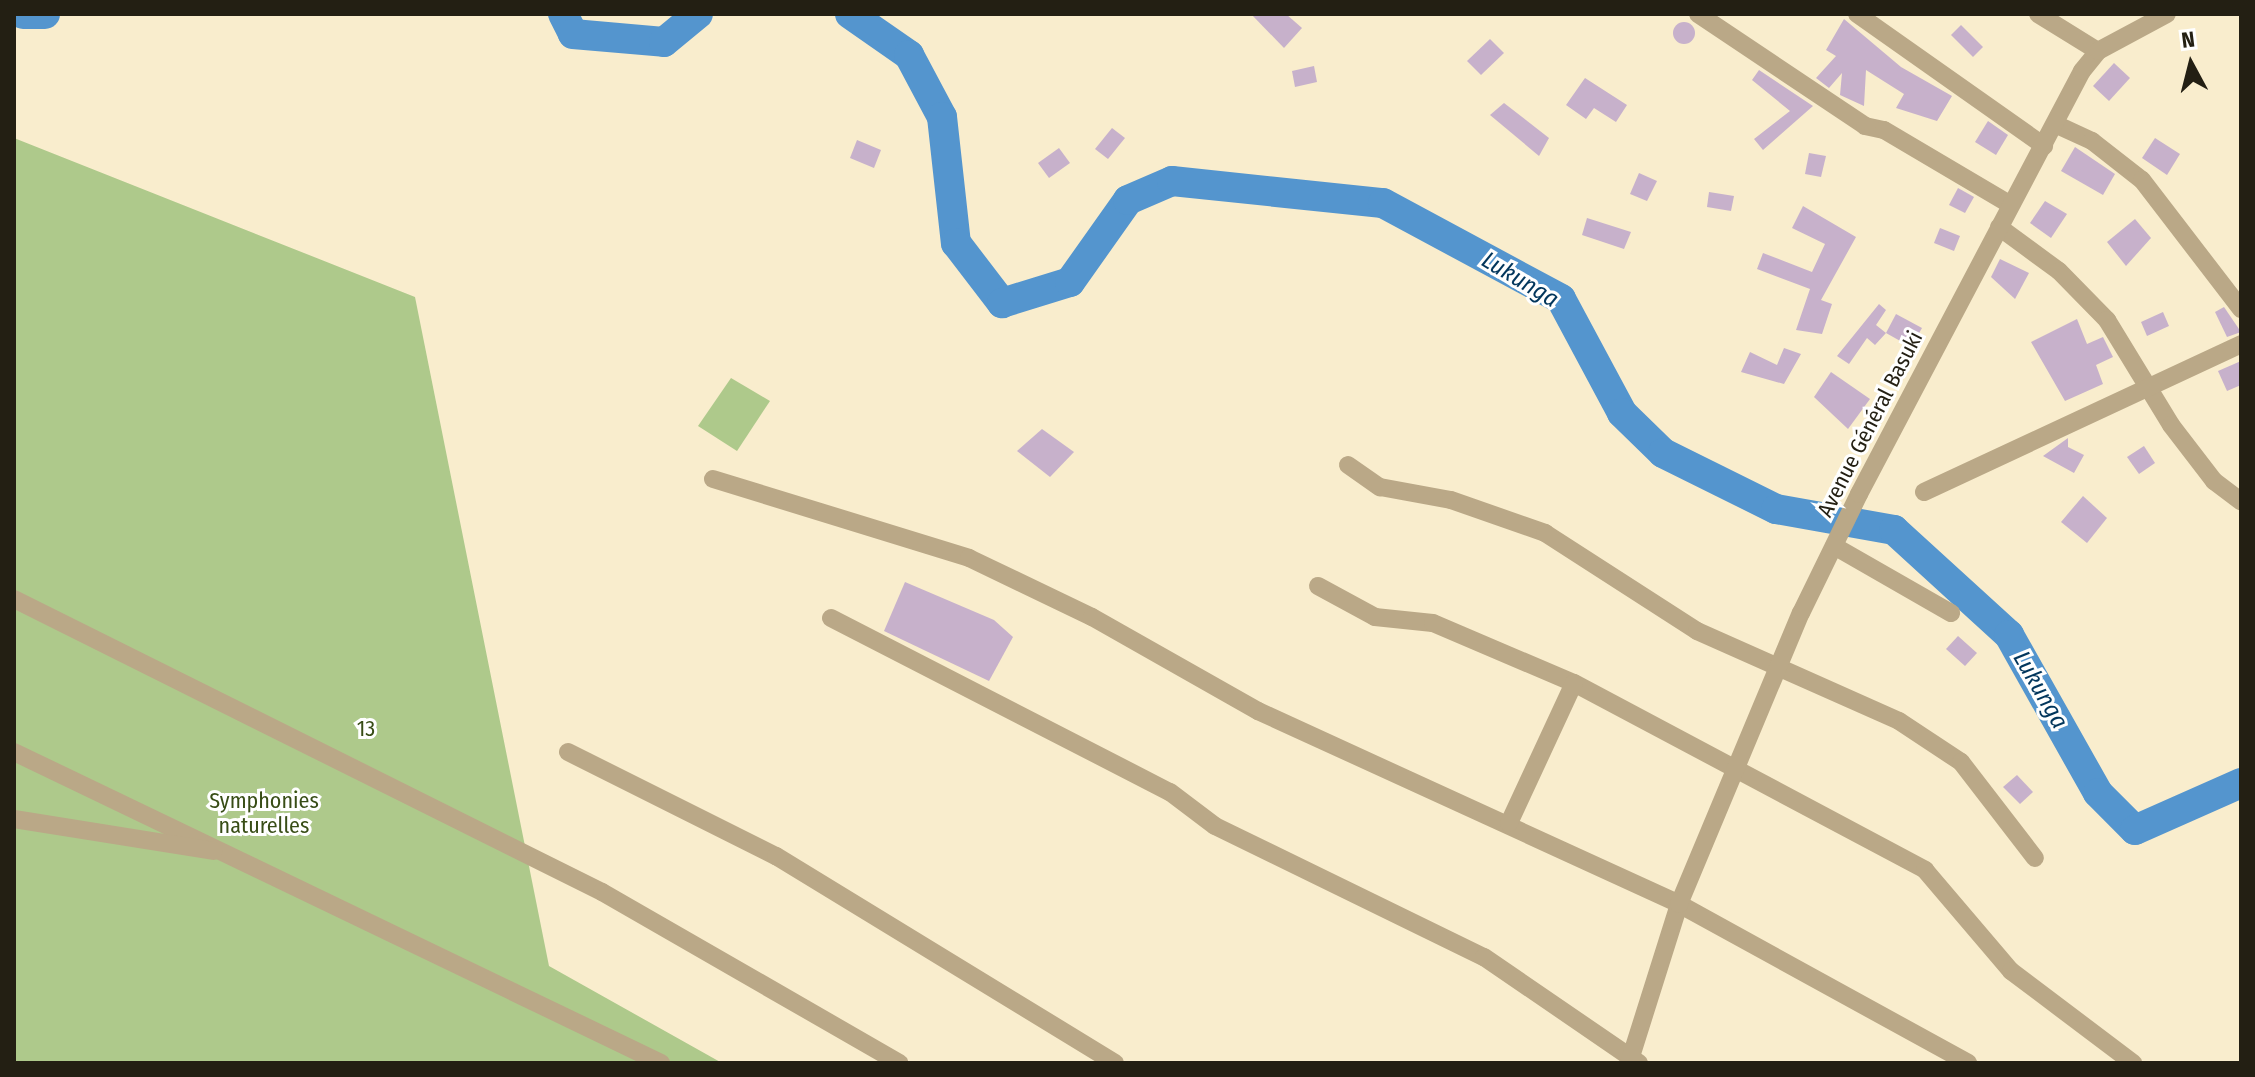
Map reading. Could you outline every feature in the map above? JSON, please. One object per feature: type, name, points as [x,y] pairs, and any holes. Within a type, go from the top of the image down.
[{"type":"street","points":[[1698,14],[1865,126],[1884,130],[2009,204]]},
{"type":"street","points":[[1857,14],[2044,146]]},
{"type":"street","points":[[2038,14],[2098,51],[2167,14]]},
{"type":"street","name":"Avenue Général Basuki","points":[[1633,1061],[1679,904],[1778,667],[1859,494],[2009,204],[2098,51]]},
{"type":"street","points":[[2055,124],[2092,141],[2142,180],[2241,309]]},
{"type":"street","points":[[1999,227],[2059,271],[2107,320],[2214,481],[2241,501]]},
{"type":"street","points":[[1924,492],[2148,383],[2241,344]]},
{"type":"street","points":[[1348,465],[1380,487],[1464,503],[1545,533],[1697,631],[1931,740],[2001,807],[2035,858]]},
{"type":"street","points":[[713,479],[969,558],[1092,617],[1258,711],[1509,823],[1679,904],[1968,1063]]},
{"type":"street","points":[[1834,546],[1951,613]]},
{"type":"street","points":[[1318,586],[1375,617],[1433,623],[1574,683],[1925,870],[2011,971],[2133,1063]]},
{"type":"street","points":[[14,599],[602,892],[899,1063]]},
{"type":"street","points":[[831,618],[1170,792],[1215,826],[1484,957],[1633,1061]]},
{"type":"street","points":[[1509,823],[1574,683]]},
{"type":"street","points":[[14,752],[661,1063]]},
{"type":"street","points":[[568,752],[776,856],[1115,1063]]},
{"type":"street","points":[[14,819],[226,853]]},
{"type":"green space","name":"Symphonies naturelles","points":[[14,138],[415,297],[549,966],[722,1063],[14,1063]]},
{"type":"green space","points":[[731,378],[770,401],[737,451],[698,426]]},
{"type":"building","points":[[1251,14],[1286,14],[1302,28],[1284,48]]},
{"type":"building","points":[[1844,19],[1901,67],[1952,96],[1937,121],[1896,108],[1904,94],[1866,70],[1864,106],[1840,95],[1842,73],[1829,88],[1816,78],[1836,56],[1826,50]]},
{"type":"building","points":[[1680,22],[1688,22],[1695,33],[1688,44],[1680,44],[1673,37],[1673,29]]},
{"type":"building","points":[[1961,25],[1983,47],[1973,57],[1951,35]]},
{"type":"building","points":[[1490,39],[1504,53],[1481,75],[1467,61]]},
{"type":"building","points":[[2114,63],[2130,78],[2109,101],[2093,86]]},
{"type":"building","points":[[1314,66],[1317,82],[1295,87],[1292,71]]},
{"type":"building","points":[[1759,70],[1813,106],[1763,150],[1754,139],[1790,111],[1752,80]]},
{"type":"building","points":[[1585,78],[1627,105],[1616,122],[1594,108],[1586,119],[1566,105]]},
{"type":"building","points":[[1504,103],[1549,138],[1539,156],[1490,115]]},
{"type":"building","points":[[1988,121],[2008,135],[1996,155],[1975,142]]},
{"type":"building","points":[[1112,128],[1125,138],[1108,159],[1095,149]]},
{"type":"building","points":[[2155,138],[2180,154],[2167,175],[2142,158]]},
{"type":"building","points":[[857,140],[881,150],[874,168],[850,158]]},
{"type":"building","points":[[2075,147],[2115,174],[2103,195],[2061,171]]},
{"type":"building","points":[[1059,148],[1070,163],[1049,178],[1038,163]]},
{"type":"building","points":[[1809,153],[1826,156],[1821,177],[1805,174]]},
{"type":"building","points":[[1639,173],[1657,181],[1647,201],[1630,194]]},
{"type":"building","points":[[1958,188],[1974,197],[1965,213],[1949,205]]},
{"type":"building","points":[[1709,192],[1734,196],[1731,211],[1707,207]]},
{"type":"building","points":[[2045,201],[2067,214],[2051,238],[2030,223]]},
{"type":"building","points":[[1803,206],[1856,237],[1821,300],[1832,304],[1822,334],[1796,330],[1810,289],[1757,269],[1763,253],[1812,272],[1825,244],[1792,228]]},
{"type":"building","points":[[1587,218],[1631,232],[1624,249],[1582,235]]},
{"type":"building","points":[[2135,219],[2151,238],[2126,266],[2107,242]]},
{"type":"building","points":[[1940,228],[1960,236],[1954,251],[1934,243]]},
{"type":"building","points":[[2000,259],[2029,273],[2015,299],[1991,277]]},
{"type":"building","points":[[1879,304],[1886,310],[1876,325],[1886,333],[1875,345],[1867,338],[1849,364],[1837,356]]},
{"type":"building","points":[[2224,307],[2241,332],[2227,337],[2215,312]]},
{"type":"building","points":[[2163,312],[2169,326],[2147,336],[2141,322]]},
{"type":"building","points":[[1896,314],[1922,328],[1911,347],[1886,333]]},
{"type":"building","points":[[2077,319],[2087,344],[2103,337],[2113,357],[2096,365],[2103,384],[2065,401],[2031,342]]},
{"type":"building","points":[[1784,348],[1801,354],[1784,384],[1741,372],[1750,352],[1777,365]]},
{"type":"building","points":[[2241,361],[2241,385],[2227,391],[2218,371]]},
{"type":"building","points":[[1831,372],[1870,399],[1848,429],[1814,397]]},
{"type":"building","points":[[1042,429],[1074,452],[1050,477],[1017,451]]},
{"type":"building","points":[[2068,438],[2068,447],[2084,455],[2074,473],[2043,456]]},
{"type":"building","points":[[2144,446],[2155,463],[2139,474],[2127,457]]},
{"type":"building","points":[[2083,496],[2107,518],[2087,543],[2061,522]]},
{"type":"building","points":[[905,582],[994,620],[1013,637],[989,681],[884,631]]},
{"type":"building","points":[[1958,636],[1977,653],[1965,666],[1946,649]]},
{"type":"building","points":[[2017,775],[2033,792],[2020,804],[2003,787]]},
{"type":"waterway","name":"Lukunga","points":[[23,14],[45,14]]},
{"type":"waterway","name":"Lukunga","points":[[563,14],[573,34],[664,42],[698,14]]},
{"type":"waterway","name":"Lukunga","points":[[850,14],[909,55],[942,117],[956,243],[1002,303],[1070,282],[1128,200],[1172,181],[1383,203],[1561,299],[1622,413],[1663,453],[1776,509],[1894,530],[2009,635],[2098,793],[2135,830],[2241,783]]},
{"type":"park label","name":"13","points":[[366,729]]}]
